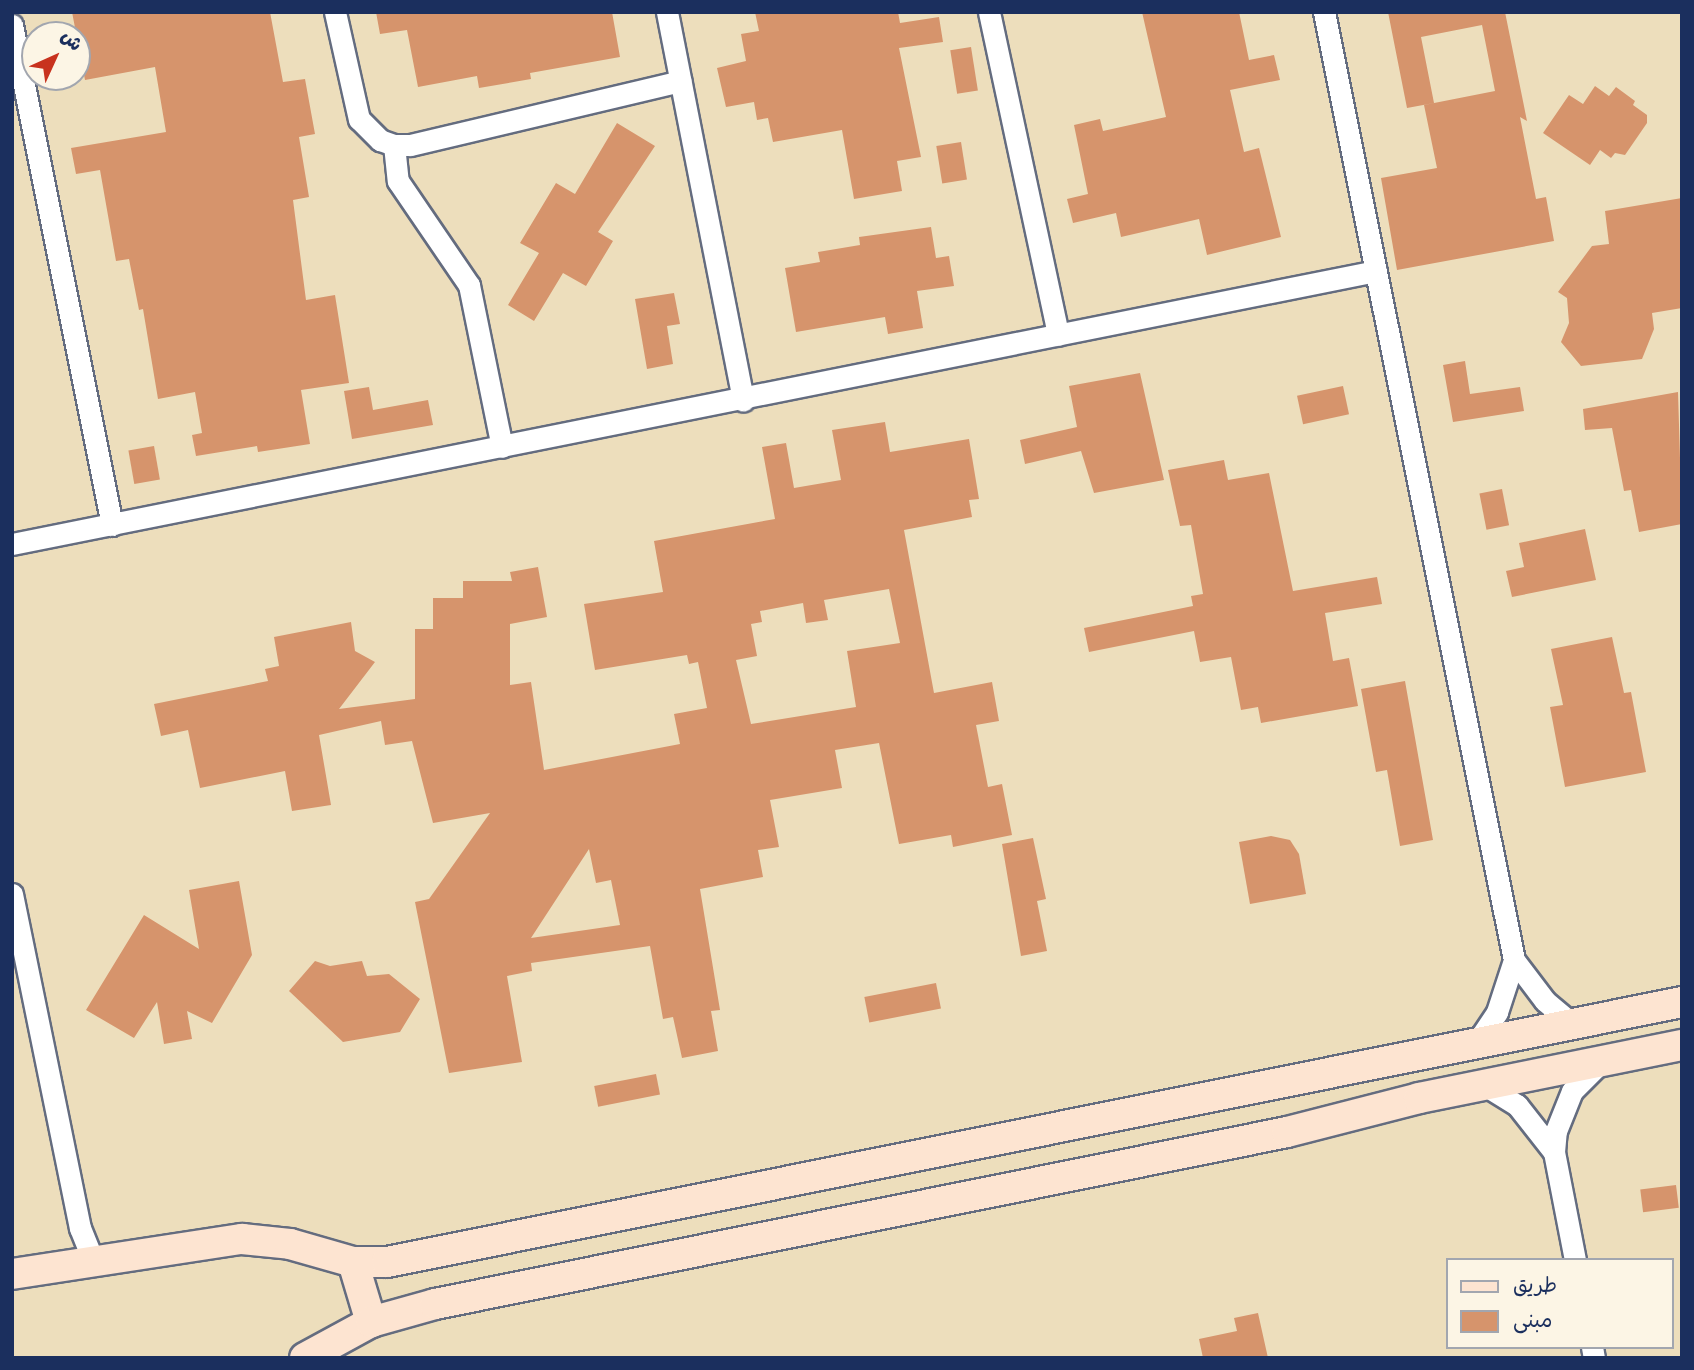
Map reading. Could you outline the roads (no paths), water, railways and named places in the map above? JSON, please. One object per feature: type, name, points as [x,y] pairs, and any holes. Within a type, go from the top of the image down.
[{"type":"main road","points":[[12,1274],[242,1239],[290,1244],[353,1262],[404,1259],[1682,1002]]},
{"type":"main road","points":[[305,1358],[371,1322],[435,1304],[1287,1132],[1483,1084],[1682,1045]]},
{"type":"main road","points":[[353,1262],[371,1322]]},
{"type":"street","points":[[335,12],[359,119],[374,136],[394,145],[410,145],[681,81]]},
{"type":"street","points":[[667,12],[743,401]]},
{"type":"street","points":[[989,12],[1058,335]]},
{"type":"street","points":[[1324,12],[1514,960],[1545,1001],[1572,1024]]},
{"type":"street","points":[[12,25],[113,525]]},
{"type":"street","points":[[394,145],[398,181],[469,285],[502,447]]},
{"type":"street","points":[[12,544],[743,401],[1376,271]]},
{"type":"street","points":[[12,894],[85,1262]]},
{"type":"street","points":[[1477,1042],[1501,1003],[1514,960]]},
{"type":"street","points":[[1575,1258],[1554,1152],[1559,1121],[1572,1091],[1602,1061]]},
{"type":"street","points":[[1483,1084],[1517,1105],[1554,1152]]}]
